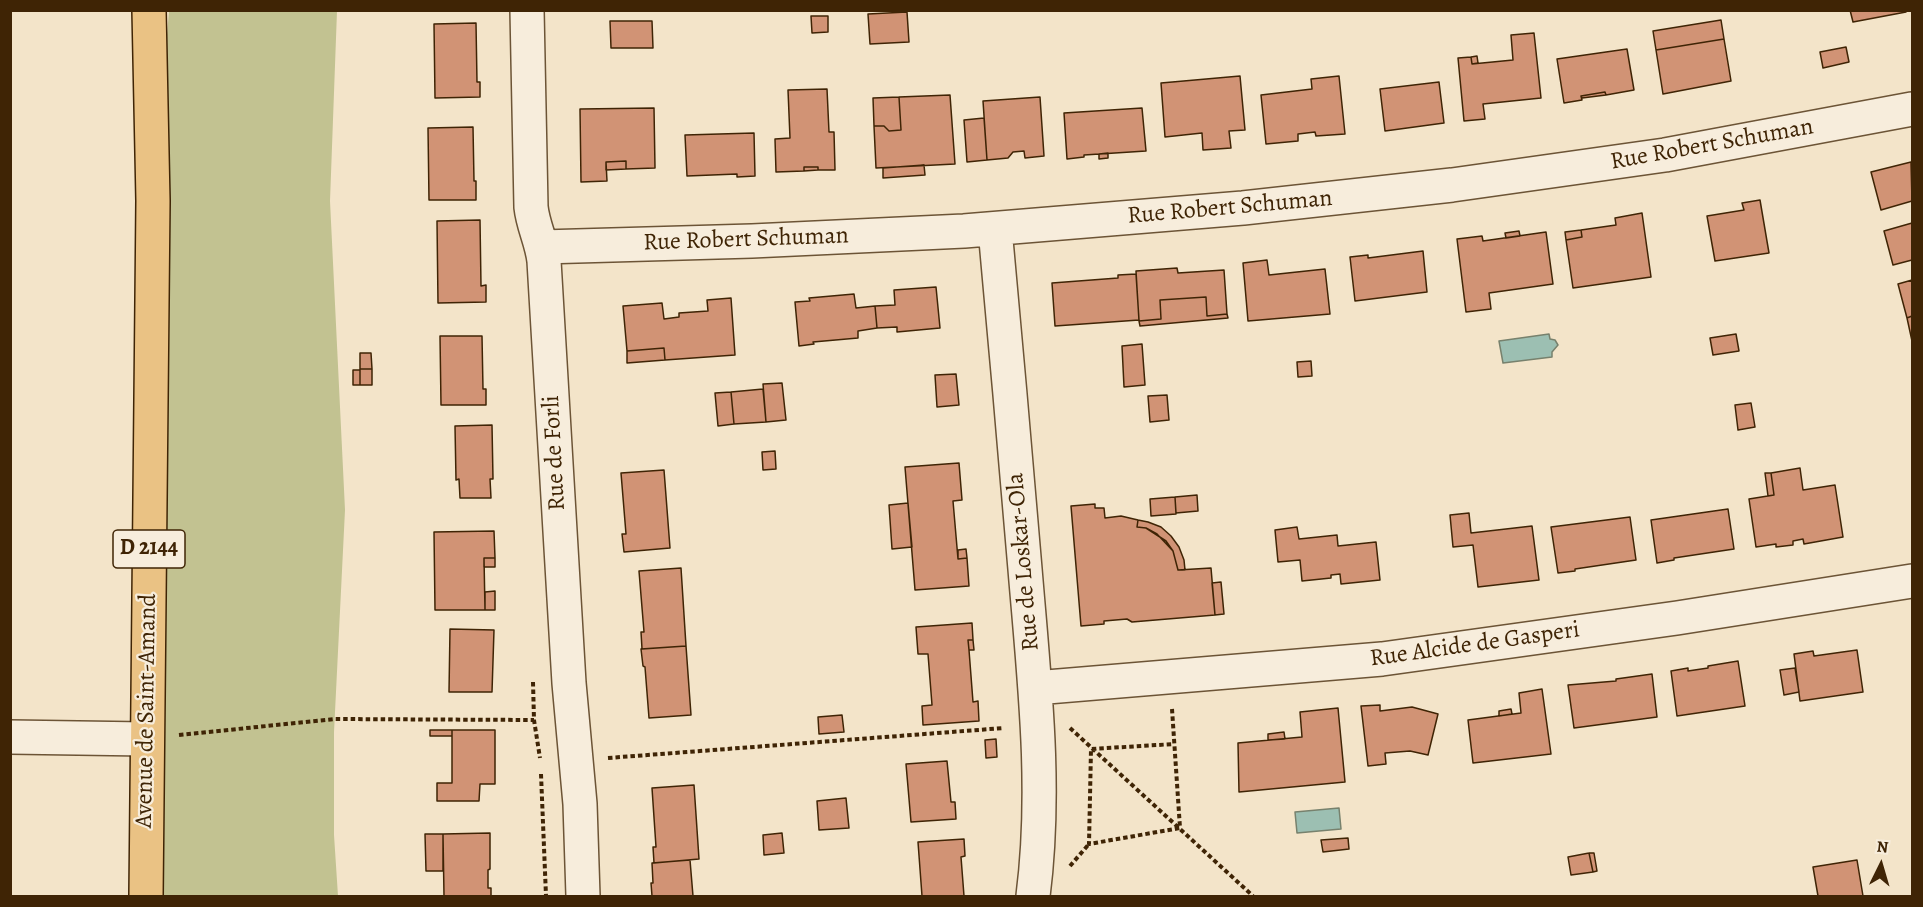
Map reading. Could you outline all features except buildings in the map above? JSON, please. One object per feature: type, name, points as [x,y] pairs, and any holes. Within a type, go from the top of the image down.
[{"type":"main road","name":"Avenue de Saint-Amand","points":[[146,897],[153,201],[149,10]]},
{"type":"main road","name":"Avenue de Saint-Amand","points":[[153,201],[169,10]]},
{"type":"street","name":"Rue de Forli","points":[[527,10],[532,224],[542,248],[567,648],[580,804],[583,897]]},
{"type":"street","name":"Rue Robert Schuman","points":[[542,248],[752,241],[995,229],[1243,208],[1452,185],[1665,155],[1912,110]]},
{"type":"street","name":"Rue de Loskar-Ola","points":[[995,229],[1035,688],[1040,795],[1039,836],[1033,897]]},
{"type":"street","name":"Rue Alcide de Gasperi","points":[[1035,688],[1382,659],[1688,616],[1912,581]]},
{"type":"street","points":[[10,736],[146,738]]},
{"type":"path","points":[[1172,708],[1180,828]]},
{"type":"path","points":[[146,738],[335,719],[534,720],[541,765],[546,897]]},
{"type":"path","points":[[576,761],[1066,724],[1253,897]]},
{"type":"path","points":[[1091,749],[1174,744]]},
{"type":"path","points":[[1091,749],[1089,844],[1180,828]]},
{"type":"green space","points":[[169,11],[337,11],[330,201],[345,510],[334,732],[334,835],[338,896],[146,896],[153,201]]},
{"type":"shaded area","points":[[1549,334],[1550,339],[1555,340],[1558,345],[1552,352],[1552,357],[1503,363],[1499,341]]},
{"type":"shaded area","points":[[1339,808],[1341,829],[1297,833],[1295,812]]}]
